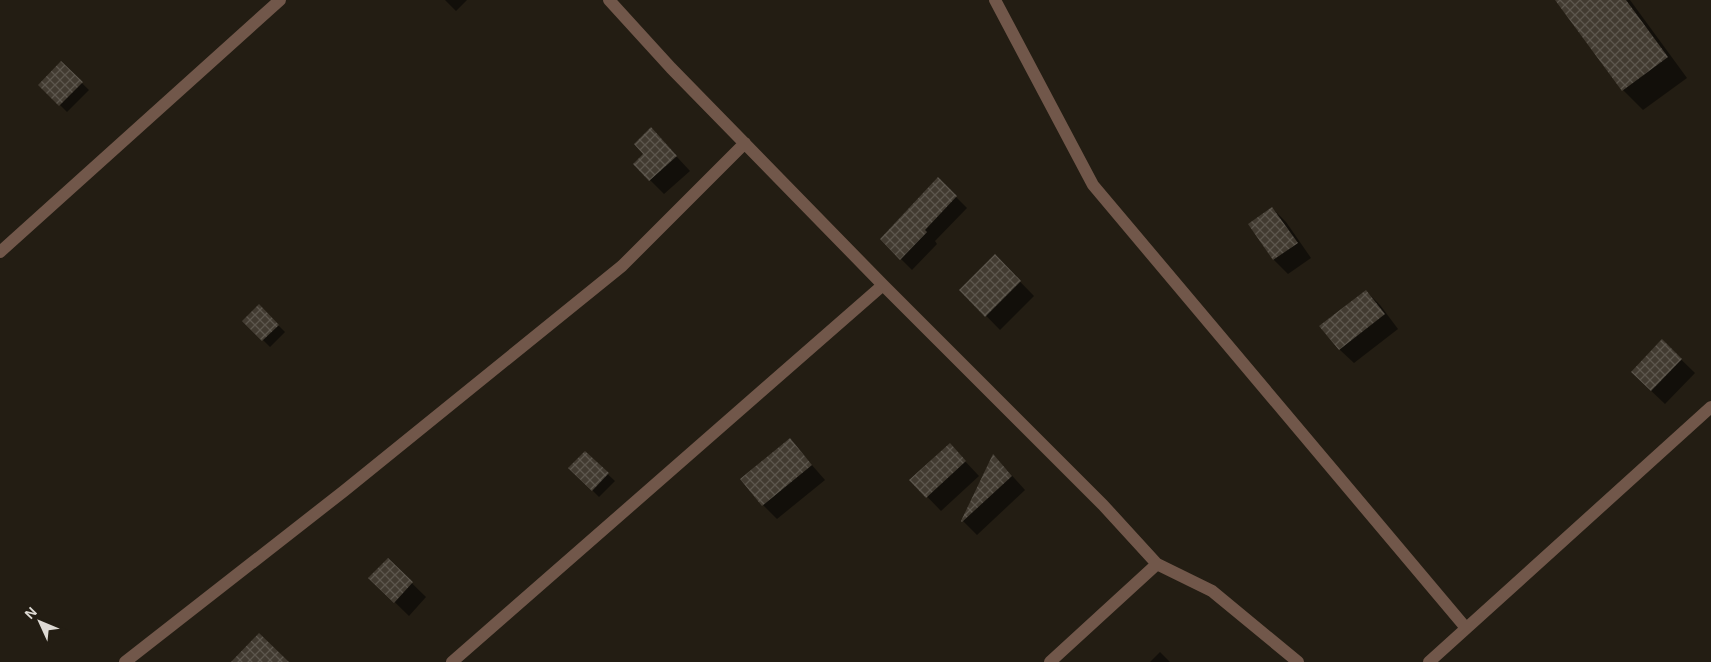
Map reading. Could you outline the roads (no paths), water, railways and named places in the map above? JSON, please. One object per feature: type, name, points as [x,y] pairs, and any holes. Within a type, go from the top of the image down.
[{"type":"street","points":[[0,252],[280,0]]},
{"type":"street","points":[[609,0],[671,68],[883,285],[1096,498],[1157,564],[1212,591],[1298,662]]},
{"type":"street","points":[[995,0],[1093,185],[1466,628]]},
{"type":"street","points":[[125,662],[344,491],[622,266],[745,143]]},
{"type":"street","points":[[452,662],[883,285]]},
{"type":"street","points":[[1429,662],[1711,407]]},
{"type":"street","points":[[1050,662],[1157,564]]}]
